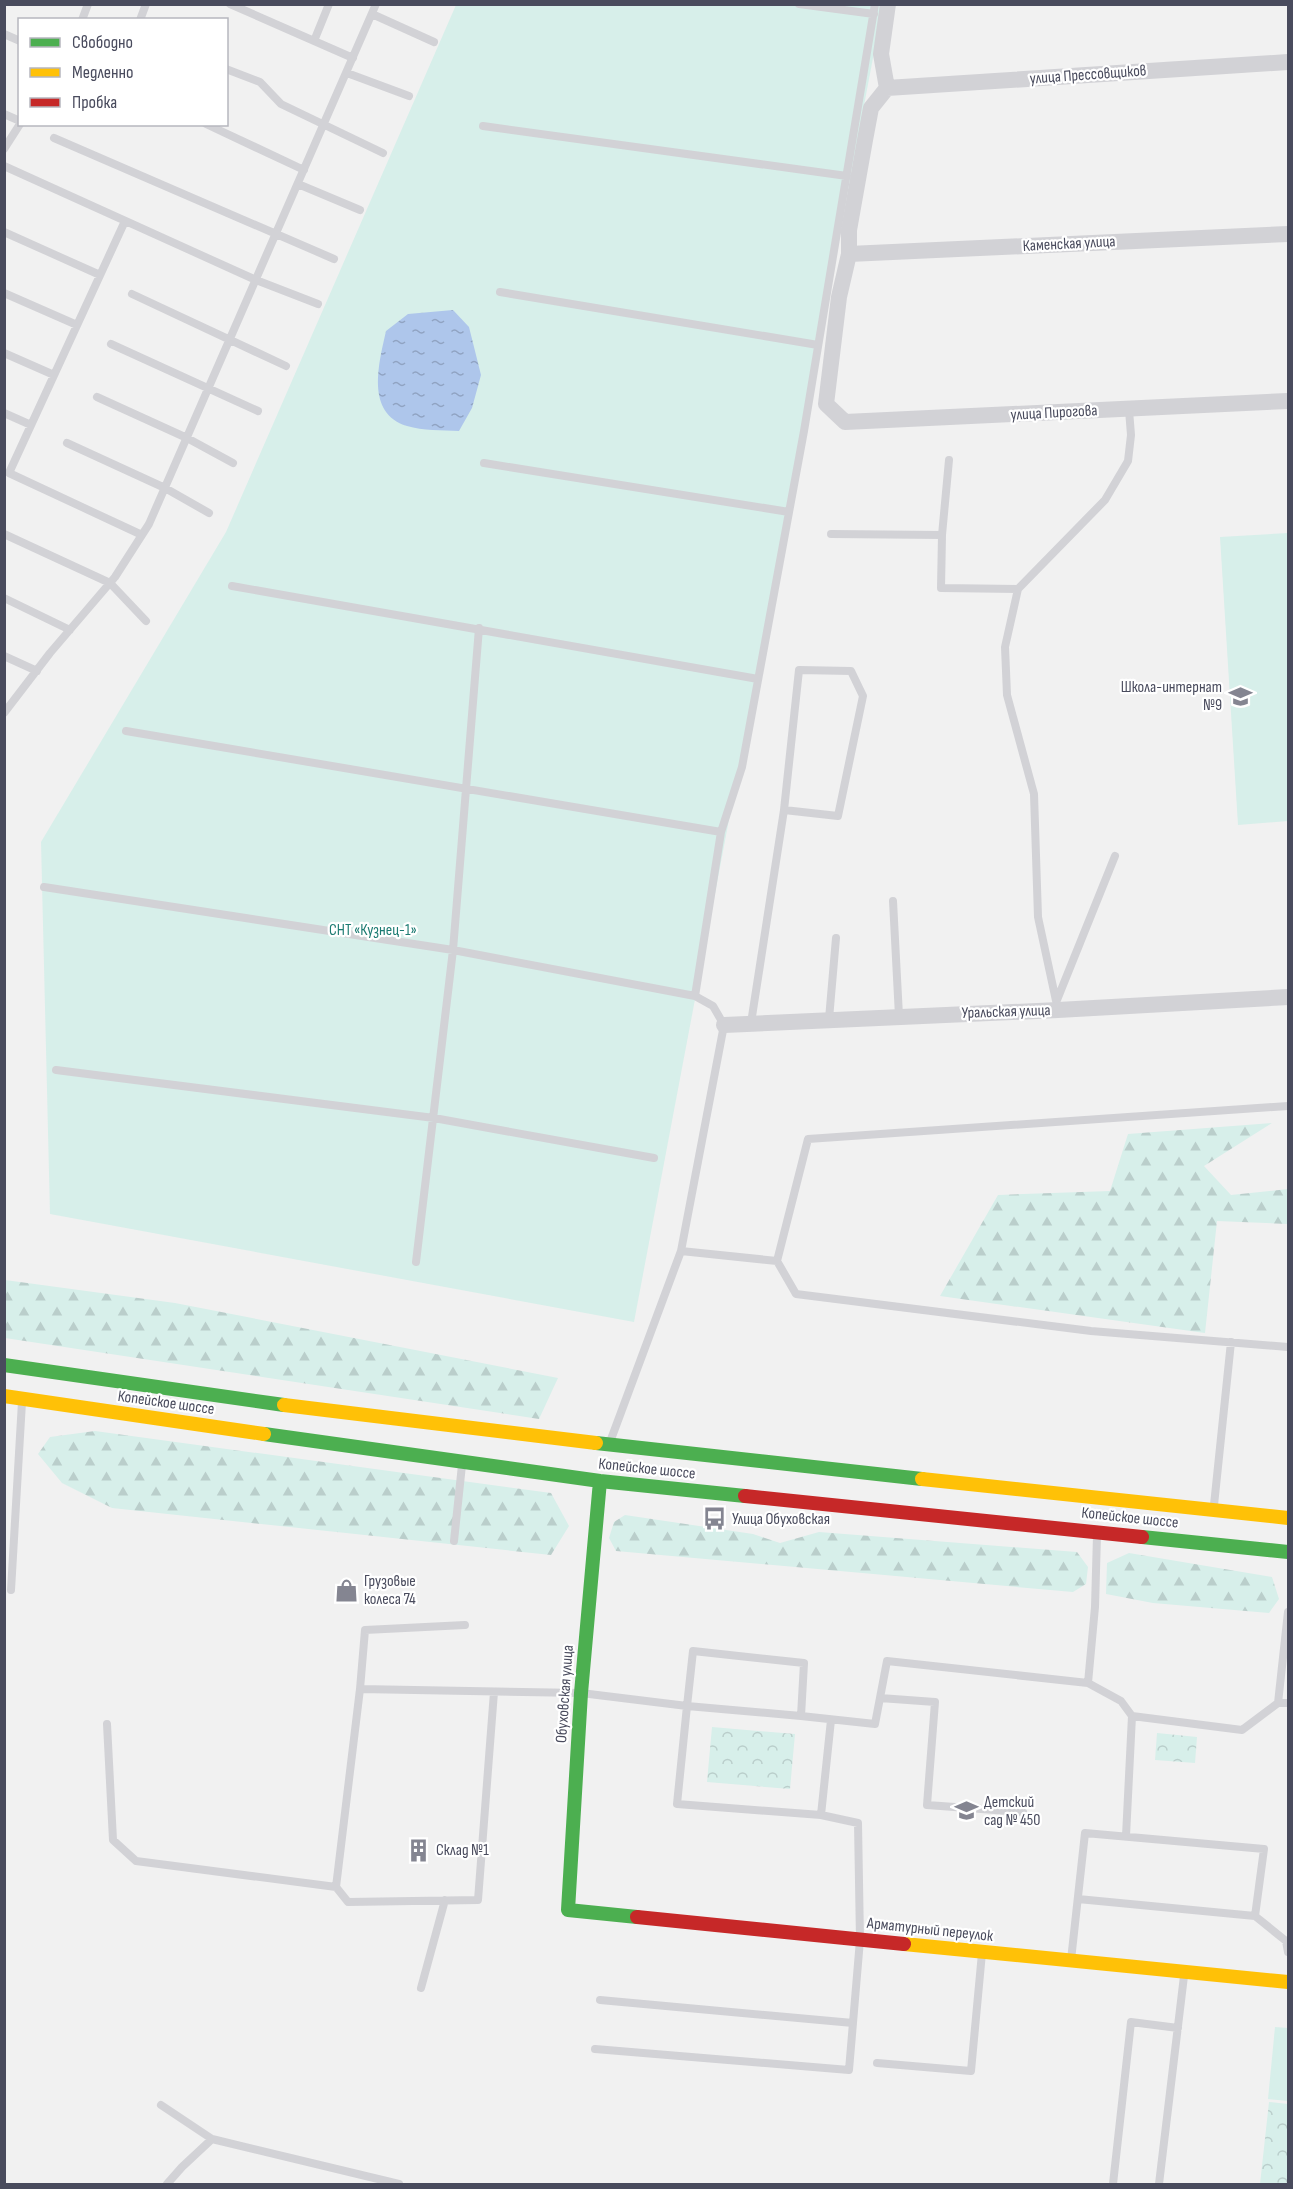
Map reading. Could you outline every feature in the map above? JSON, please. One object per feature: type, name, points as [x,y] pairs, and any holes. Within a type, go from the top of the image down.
[{"type":"main road","name":"Копейское шоссе","points":[[4,1365],[140,1386],[608,1449],[1288,1518]]},
{"type":"main road","name":"Копейское шоссе","points":[[4,1396],[463,1462],[1288,1552]]},
{"type":"main road","name":"Обуховская улица","points":[[568,1910],[581,1694],[602,1477]]},
{"type":"main road","name":"Арматурный переулок","points":[[568,1910],[1288,1982]]},
{"type":"street","points":[[849,254],[849,230],[872,108],[887,88],[881,54],[888,4]]},
{"type":"street","name":"улица Прессовщиков","points":[[887,88],[1288,62]]},
{"type":"street","name":"Каменская улица","points":[[849,254],[1288,234]]},
{"type":"street","name":"улица Пирогова","points":[[849,254],[839,297],[826,404],[845,422],[1288,401]]},
{"type":"street","name":"Уральская улица","points":[[724,1025],[1057,1005],[1288,997]]},
{"type":"lane","points":[[141,18],[147,4]]},
{"type":"lane","points":[[230,4],[353,58]]},
{"type":"lane","points":[[314,41],[329,4]]},
{"type":"lane","points":[[4,713],[111,583],[142,535],[165,488],[376,4]]},
{"type":"lane","points":[[799,4],[874,14]]},
{"type":"lane","points":[[694,996],[721,832],[742,767],[789,513],[875,4]]},
{"type":"lane","points":[[372,15],[434,42]]},
{"type":"lane","points":[[4,34],[18,40]]},
{"type":"lane","points":[[228,70],[260,82],[281,104],[383,153]]},
{"type":"lane","points":[[347,73],[409,96]]},
{"type":"lane","points":[[4,114],[18,122]]},
{"type":"lane","points":[[4,149],[18,126]]},
{"type":"lane","points":[[210,126],[304,170]]},
{"type":"lane","points":[[483,126],[847,176]]},
{"type":"lane","points":[[54,138],[334,259]]},
{"type":"lane","points":[[4,166],[256,280],[318,304]]},
{"type":"lane","points":[[298,184],[360,210]]},
{"type":"lane","points":[[125,221],[7,472],[142,535]]},
{"type":"lane","points":[[4,232],[100,275]]},
{"type":"lane","points":[[500,292],[818,345]]},
{"type":"lane","points":[[4,293],[77,325]]},
{"type":"lane","points":[[132,294],[286,366]]},
{"type":"lane","points":[[111,344],[258,411]]},
{"type":"lane","points":[[4,353],[54,375]]},
{"type":"lane","points":[[97,397],[187,438],[233,463]]},
{"type":"lane","points":[[1057,1005],[1038,917],[1034,794],[1007,695],[1005,647],[1018,589],[1105,500],[1128,461],[1131,435],[1130,410]]},
{"type":"lane","points":[[4,413],[31,425]]},
{"type":"lane","points":[[67,443],[165,488],[209,513]]},
{"type":"lane","points":[[950,460],[942,535],[941,588],[1018,589]]},
{"type":"lane","points":[[484,463],[789,513]]},
{"type":"lane","points":[[4,534],[111,583],[146,621]]},
{"type":"lane","points":[[831,534],[942,535]]},
{"type":"lane","points":[[232,586],[758,679]]},
{"type":"lane","points":[[4,598],[70,630]]},
{"type":"lane","points":[[416,1262],[453,950],[479,628]]},
{"type":"lane","points":[[4,656],[37,671]]},
{"type":"lane","points":[[751,1023],[784,810],[799,670],[851,671],[864,696],[838,816],[784,810]]},
{"type":"lane","points":[[126,731],[721,832]]},
{"type":"lane","points":[[1057,1005],[1115,856]]},
{"type":"lane","points":[[44,887],[453,950],[694,996],[713,1006],[724,1025],[681,1251],[608,1449]]},
{"type":"lane","points":[[892,901],[899,1016]]},
{"type":"lane","points":[[830,1019],[836,938]]},
{"type":"lane","points":[[56,1070],[434,1118],[654,1158]]},
{"type":"lane","points":[[1288,1106],[808,1139],[777,1262],[796,1294],[1091,1331],[1288,1347]]},
{"type":"lane","points":[[681,1251],[777,1262]]},
{"type":"lane","points":[[1214,1510],[1232,1342]]},
{"type":"lane","points":[[11,1590],[22,1398]]},
{"type":"lane","points":[[454,1541],[463,1462]]},
{"type":"lane","points":[[1088,1683],[1095,1607],[1097,1531]]},
{"type":"lane","points":[[1278,1703],[1288,1612]]},
{"type":"lane","points":[[336,1887],[365,1630],[465,1625]]},
{"type":"lane","points":[[595,2049],[849,2070],[860,1940],[858,1823],[821,1815],[677,1804],[693,1651],[804,1662],[801,1716]]},
{"type":"lane","points":[[360,1689],[581,1694],[875,1724],[887,1661],[1088,1683],[1121,1701],[1132,1716],[1126,1836]]},
{"type":"lane","points":[[107,1724],[113,1840],[136,1861],[336,1887],[348,1902],[478,1900],[494,1692]]},
{"type":"lane","points":[[880,1698],[934,1702],[927,1805],[1023,1812]]},
{"type":"lane","points":[[1132,1716],[1242,1730],[1278,1703],[1288,1703]]},
{"type":"lane","points":[[821,1815],[831,1719]]},
{"type":"lane","points":[[1071,1961],[1085,1833],[1264,1849],[1255,1916]]},
{"type":"lane","points":[[1078,1899],[1255,1916],[1286,1941],[1288,1952]]},
{"type":"lane","points":[[421,1988],[445,1900]]},
{"type":"lane","points":[[877,2063],[971,2071],[982,1952]]},
{"type":"lane","points":[[1159,2184],[1184,1973]]},
{"type":"lane","points":[[600,2000],[853,2023]]},
{"type":"lane","points":[[1113,2184],[1131,2022],[1178,2028]]},
{"type":"lane","points":[[161,2104],[212,2139],[399,2184]]},
{"type":"lane","points":[[167,2184],[212,2139]]},
{"type":"green space","name":"СНТ «Кузнец-1»","points":[[456,5],[883,5],[634,1322],[50,1214],[41,842],[226,532]]},
{"type":"green space","points":[[1288,533],[1288,821],[1238,825],[1220,537]]},
{"type":"green space","points":[[1272,1123],[1204,1166],[1231,1195],[1288,1189],[1288,1224],[1217,1221],[1205,1333],[940,1296],[998,1195],[1110,1191],[1128,1134]]},
{"type":"green space","points":[[5,1280],[175,1303],[558,1378],[539,1419],[5,1338]]},
{"type":"green space","points":[[95,1431],[551,1493],[569,1526],[551,1555],[112,1508],[62,1483],[38,1454],[50,1437]]},
{"type":"green space","points":[[625,1515],[753,1534],[780,1543],[819,1532],[1077,1552],[1088,1567],[1086,1584],[1073,1592],[616,1551],[609,1538],[614,1522]]},
{"type":"green space","points":[[1129,1553],[1272,1577],[1279,1599],[1269,1613],[1153,1603],[1106,1594],[1107,1563]]},
{"type":"green space","points":[[712,1727],[795,1734],[790,1789],[707,1782]]},
{"type":"green space","points":[[1157,1733],[1197,1737],[1195,1763],[1155,1760]]},
{"type":"green space","points":[[1275,2027],[1288,2028],[1288,2101],[1268,2099]]},
{"type":"green space","points":[[1269,2102],[1288,2104],[1288,2184],[1260,2184]]},
{"type":"water","points":[[453,310],[469,327],[481,375],[472,408],[459,431],[426,430],[407,426],[394,419],[385,410],[380,399],[378,372],[386,331],[408,314]]},
{"type":"traffic: fast","points":[[4,1365],[284,1405]]},
{"type":"traffic: fast","points":[[264,1434],[600,1481],[745,1496]]},
{"type":"traffic: fast","points":[[596,1443],[922,1479]]},
{"type":"traffic: fast","points":[[600,1481],[581,1693],[568,1910],[637,1917]]},
{"type":"traffic: fast","points":[[1142,1537],[1288,1552]]},
{"type":"traffic: slow","points":[[4,1396],[264,1434]]},
{"type":"traffic: slow","points":[[284,1405],[596,1443]]},
{"type":"traffic: slow","points":[[922,1479],[1288,1518]]},
{"type":"traffic: slow","points":[[904,1944],[1288,1982]]},
{"type":"traffic: jam","points":[[745,1496],[1142,1537]]},
{"type":"traffic: jam","points":[[637,1917],[904,1944]]},
{"type":"place","name":"Школа-интернат №9","points":[[1240,696]]},
{"type":"place","name":"Улица Обуховская","points":[[714,1519]]},
{"type":"place","name":"Грузовые колеса 74","points":[[346,1590]]},
{"type":"place","name":"Детский сад № 450","points":[[966,1811]]},
{"type":"place","name":"Склад №1","points":[[418,1850]]}]
